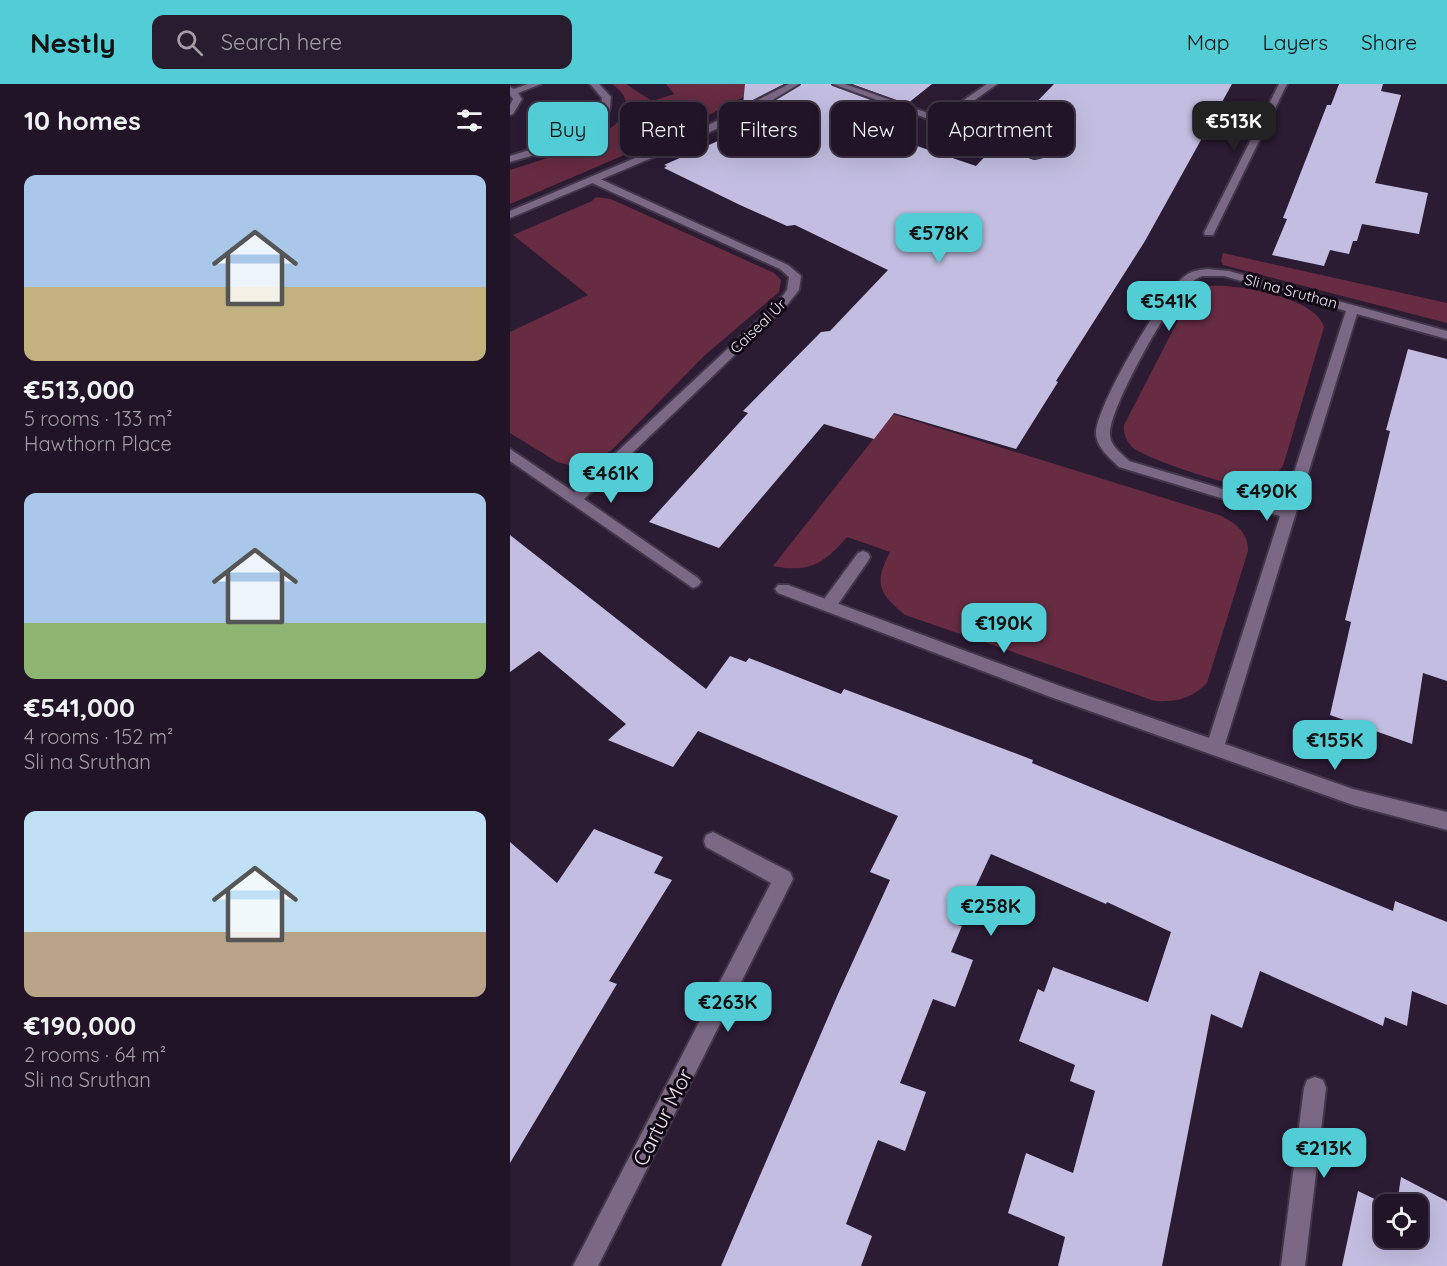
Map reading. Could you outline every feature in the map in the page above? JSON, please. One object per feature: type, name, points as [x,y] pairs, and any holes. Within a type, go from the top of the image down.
[{"type":"street","points":[[510,112],[518,99],[511,91],[537,84]]},
{"type":"street","points":[[510,158],[578,134],[591,126],[604,109],[606,100],[602,89],[594,84]]},
{"type":"street","points":[[510,215],[697,135],[795,84]]},
{"type":"street","points":[[837,84],[928,117]]},
{"type":"street","points":[[967,102],[993,84]]},
{"type":"street","points":[[1209,233],[1283,84]]},
{"type":"street","name":"Caiseal Úr","points":[[575,499],[783,303],[796,283],[795,276],[784,267],[594,180]]},
{"type":"street","name":"Sli na Sruthan","points":[[1287,513],[1124,464],[1106,447],[1101,433],[1107,413],[1170,299],[1189,278],[1205,272],[1225,273],[1447,335]]},
{"type":"street","name":"Sli na Sruthan","points":[[1215,747],[1353,308]]},
{"type":"street","points":[[510,454],[693,582]]},
{"type":"street","points":[[828,606],[863,557]]},
{"type":"street","points":[[783,589],[1054,691],[1353,797],[1447,821]]},
{"type":"street","name":"Cartur Mor","points":[[585,1266],[783,879],[713,841]]},
{"type":"street","points":[[1293,1266],[1315,1088]]},
{"type":"shaded area","points":[[612,84],[626,84],[652,101],[674,94],[666,84],[769,84],[734,102],[719,102],[719,110],[707,116],[707,102],[625,102],[625,99]]},
{"type":"shaded area","points":[[620,118],[620,156],[622,156],[510,204],[510,170],[553,156],[608,156],[608,129]]},
{"type":"shaded area","points":[[596,197],[611,199],[774,273],[781,280],[779,292],[704,356],[613,449],[595,462],[577,467],[557,462],[510,433],[510,332],[588,295],[513,235],[592,201]]},
{"type":"shaded area","points":[[1223,253],[1447,303],[1447,323],[1223,265],[1221,261]]},
{"type":"shaded area","points":[[1210,286],[1256,290],[1292,300],[1318,317],[1324,327],[1284,463],[1276,474],[1257,482],[1236,484],[1165,463],[1138,451],[1131,446],[1124,434],[1124,425],[1187,303],[1196,292]]},
{"type":"shaded area","points":[[893,414],[1219,515],[1240,528],[1246,538],[1248,551],[1207,683],[1195,693],[1183,698],[1155,701],[905,615],[889,600],[881,587],[882,572],[890,552],[847,537],[831,554],[815,564],[797,568],[773,566]]},
{"type":"building","points":[[745,84],[784,84],[749,102],[743,102]]},
{"type":"building","points":[[801,84],[831,84],[876,102],[831,102],[831,156],[916,156],[916,146],[928,150],[928,156],[947,156],[976,166],[986,156],[1023,156],[1034,160],[1045,156],[1074,156],[1074,102],[1037,102],[1054,84],[1232,84],[1145,241],[1056,381],[1058,382],[1016,449],[894,413],[874,439],[824,424],[719,548],[649,522],[748,413],[743,411],[821,332],[830,331],[888,270],[795,225],[787,226],[664,168],[667,166],[664,165],[684,156],[707,156],[707,146],[719,140],[719,156],[819,156],[819,102],[770,102]]},
{"type":"building","points":[[852,84],[932,84],[910,102],[902,102]]},
{"type":"building","points":[[1339,84],[1383,84],[1381,91],[1401,95],[1375,183],[1428,193],[1419,234],[1362,224],[1357,241],[1353,241],[1349,254],[1330,250],[1324,266],[1272,255],[1287,219],[1283,218],[1327,105],[1331,105]]},
{"type":"building","points":[[1408,349],[1447,359],[1447,681],[1423,673],[1412,744],[1330,715],[1351,622],[1345,620],[1390,431],[1386,430]]},
{"type":"building","points":[[510,535],[706,689],[730,656],[746,662],[749,658],[841,694],[844,689],[1033,760],[1032,763],[1393,911],[1395,901],[1447,922],[1447,1005],[1412,991],[1407,1026],[1385,1017],[1383,1026],[1260,971],[1242,1028],[1211,1014],[1162,1266],[1058,1266],[1065,1237],[1008,1213],[1026,1153],[1073,1173],[1095,1091],[1070,1081],[1075,1065],[1019,1041],[1038,989],[1044,992],[1053,967],[1148,1002],[1171,932],[1107,902],[1106,904],[991,854],[958,925],[962,926],[951,952],[973,960],[955,1007],[933,999],[900,1083],[926,1092],[905,1151],[878,1140],[846,1224],[872,1236],[861,1266],[721,1266],[838,994],[890,880],[870,872],[898,816],[698,731],[673,767],[608,740],[626,724],[539,651],[510,672]]},
{"type":"building","points":[[594,829],[663,857],[654,873],[672,880],[609,981],[617,984],[510,1163],[510,842],[557,883]]},
{"type":"building","points":[[1401,1177],[1447,1201],[1447,1266],[1342,1266],[1358,1191],[1374,1199],[1374,1248],[1428,1248],[1428,1194],[1398,1194]]}]
